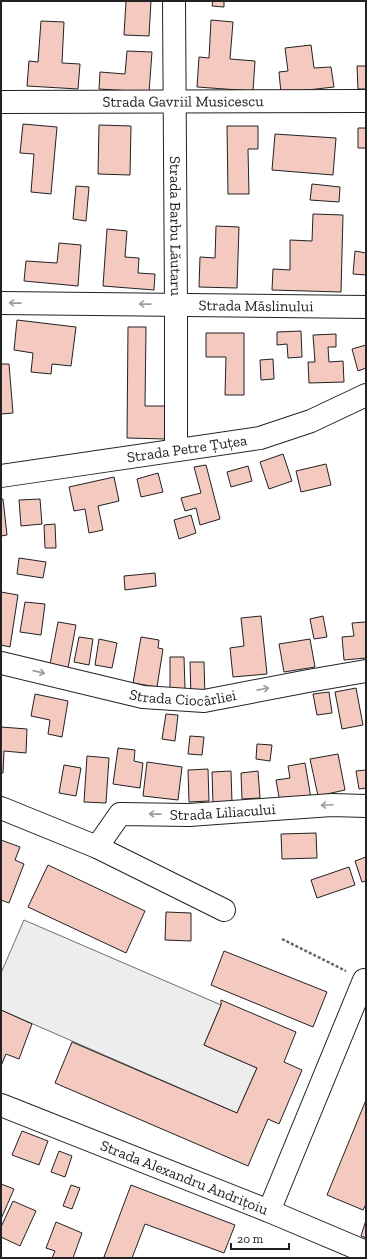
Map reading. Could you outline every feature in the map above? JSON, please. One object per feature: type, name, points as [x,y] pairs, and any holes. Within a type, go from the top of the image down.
[{"type":"street","name":"Strada Barbu Lăutaru","points":[[174,1],[176,450]]},
{"type":"street","name":"Strada Gavriil Musicescu","points":[[1,102],[366,101]]},
{"type":"street","name":"Strada Măslinului","points":[[1,302],[366,307]]},
{"type":"street","name":"Strada Petre Țuțea","points":[[1,476],[260,438],[311,421],[366,395]]},
{"type":"street","name":"Strada Ciocârliei","points":[[1,663],[142,697],[204,701],[366,671]]},
{"type":"street","name":"Strada Liliacului","points":[[97,847],[120,814],[189,815],[332,805],[366,806]]},
{"type":"street","points":[[1,808],[97,847],[224,910]]},
{"type":"street","points":[[269,1212],[364,980]]},
{"type":"street","name":"Strada Alexandru Andrițoiu","points":[[1,1105],[366,1252]]},
{"type":"path","points":[[282,939],[364,980]]},
{"type":"shaded area","points":[[24,920],[221,1005],[204,1045],[257,1068],[237,1113],[1,1010],[1,973]]},
{"type":"building","points":[[126,1],[151,1],[149,36],[124,35]]},
{"type":"building","points":[[213,1],[224,1],[224,7],[212,6]]},
{"type":"building","points":[[211,20],[233,22],[230,59],[255,61],[253,91],[197,87],[199,57],[209,58]]},
{"type":"building","points":[[41,21],[64,22],[62,63],[80,64],[78,89],[27,86],[29,61],[38,62]]},
{"type":"building","points":[[311,45],[314,68],[331,67],[334,87],[281,93],[279,72],[288,71],[285,48]]},
{"type":"building","points":[[127,51],[152,52],[149,92],[99,89],[100,72],[125,74]]},
{"type":"building","points":[[357,66],[366,66],[366,89],[358,89]]},
{"type":"building","points":[[23,124],[57,127],[51,194],[31,192],[34,154],[20,153]]},
{"type":"building","points":[[99,125],[131,126],[130,175],[98,174]]},
{"type":"building","points":[[227,126],[258,126],[258,149],[248,149],[249,194],[228,194]]},
{"type":"building","points":[[358,128],[366,128],[366,148],[358,148]]},
{"type":"building","points":[[275,134],[336,138],[333,175],[272,170]]},
{"type":"building","points":[[312,184],[340,187],[339,202],[310,200]]},
{"type":"building","points":[[76,186],[89,187],[86,221],[73,219]]},
{"type":"building","points":[[313,214],[343,215],[341,292],[272,290],[273,269],[290,270],[290,240],[312,241]]},
{"type":"building","points":[[216,226],[239,227],[237,288],[199,287],[200,257],[215,258]]},
{"type":"building","points":[[107,229],[127,231],[125,257],[139,258],[138,273],[155,274],[154,290],[103,286]]},
{"type":"building","points":[[59,243],[81,245],[78,286],[24,281],[26,261],[57,263]]},
{"type":"building","points":[[355,251],[366,253],[366,275],[353,274]]},
{"type":"building","points":[[17,320],[76,327],[71,366],[52,364],[51,374],[31,372],[33,353],[14,350]]},
{"type":"building","points":[[128,327],[146,327],[145,406],[167,406],[166,439],[127,438]]},
{"type":"building","points":[[301,331],[302,357],[288,358],[287,344],[277,345],[277,332]]},
{"type":"building","points":[[206,333],[244,333],[244,395],[225,395],[226,357],[206,357]]},
{"type":"building","points":[[336,334],[336,347],[328,347],[329,362],[343,361],[344,382],[309,383],[308,362],[315,362],[313,335]]},
{"type":"building","points":[[366,345],[366,368],[358,371],[352,349]]},
{"type":"building","points":[[273,359],[274,379],[261,380],[260,360]]},
{"type":"building","points":[[1,364],[9,364],[13,413],[1,414]]},
{"type":"building","points":[[283,454],[292,481],[269,489],[260,462]]},
{"type":"building","points":[[326,464],[331,485],[301,492],[296,471]]},
{"type":"building","points":[[206,465],[220,519],[200,525],[196,508],[185,511],[181,498],[201,493],[194,467]]},
{"type":"building","points":[[248,466],[252,481],[231,487],[227,472]]},
{"type":"building","points":[[158,473],[163,492],[141,497],[137,479]]},
{"type":"building","points":[[114,477],[119,501],[98,506],[103,530],[89,533],[85,509],[74,511],[69,487]]},
{"type":"building","points":[[1,499],[3,499],[7,535],[1,536]]},
{"type":"building","points":[[40,499],[42,524],[21,526],[19,500]]},
{"type":"building","points":[[191,515],[196,533],[179,539],[174,520]]},
{"type":"building","points":[[55,524],[56,548],[45,548],[44,525]]},
{"type":"building","points":[[19,558],[46,562],[43,578],[17,574]]},
{"type":"building","points":[[155,573],[156,586],[125,590],[124,576]]},
{"type":"building","points":[[1,592],[18,595],[10,647],[1,645]]},
{"type":"building","points":[[25,602],[45,604],[41,635],[20,632]]},
{"type":"building","points":[[261,616],[267,674],[233,677],[230,648],[244,646],[241,618]]},
{"type":"building","points":[[323,616],[327,637],[314,639],[310,619]]},
{"type":"building","points":[[58,622],[76,625],[68,668],[50,664]]},
{"type":"building","points":[[366,622],[366,658],[344,660],[342,637],[354,636],[352,623]]},
{"type":"building","points":[[79,637],[93,639],[89,665],[74,662]]},
{"type":"building","points":[[141,637],[159,640],[158,648],[163,649],[157,687],[133,683]]},
{"type":"building","points":[[99,639],[117,643],[112,668],[95,665]]},
{"type":"building","points":[[310,639],[315,667],[284,672],[279,644]]},
{"type":"building","points":[[170,657],[184,657],[185,689],[170,690]]},
{"type":"building","points":[[190,662],[204,662],[205,697],[191,697]]},
{"type":"building","points":[[356,688],[363,725],[342,729],[335,692]]},
{"type":"building","points":[[329,692],[332,713],[317,715],[313,694]]},
{"type":"building","points":[[35,694],[68,701],[62,737],[48,734],[50,720],[31,716]]},
{"type":"building","points":[[166,714],[178,715],[175,741],[162,739]]},
{"type":"building","points":[[1,727],[27,729],[26,753],[4,751],[3,773],[1,773]]},
{"type":"building","points":[[190,736],[204,737],[202,755],[188,754]]},
{"type":"building","points":[[257,744],[272,745],[270,761],[256,759]]},
{"type":"building","points":[[118,748],[135,750],[134,761],[143,763],[140,788],[113,784]]},
{"type":"building","points":[[338,754],[345,790],[318,796],[310,759]]},
{"type":"building","points":[[87,756],[109,758],[106,803],[84,802]]},
{"type":"building","points":[[147,762],[182,767],[178,800],[143,796]]},
{"type":"building","points":[[305,763],[311,798],[280,803],[276,780],[290,778],[288,766]]},
{"type":"building","points":[[64,765],[81,768],[76,796],[59,793]]},
{"type":"building","points":[[208,769],[209,801],[189,802],[188,770]]},
{"type":"building","points":[[366,770],[366,788],[359,789],[356,771]]},
{"type":"building","points":[[231,771],[232,803],[213,804],[212,772]]},
{"type":"building","points":[[258,771],[260,798],[242,799],[241,773]]},
{"type":"building","points":[[316,833],[317,858],[282,859],[281,834]]},
{"type":"building","points":[[1,840],[20,847],[15,860],[24,864],[9,903],[1,900]]},
{"type":"building","points":[[366,857],[366,881],[362,882],[355,861]]},
{"type":"building","points":[[48,865],[145,911],[126,953],[28,907]]},
{"type":"building","points":[[349,867],[355,885],[317,898],[311,880]]},
{"type":"building","points":[[166,912],[191,913],[191,941],[165,940]]},
{"type":"building","points":[[224,951],[327,992],[313,1027],[211,985]]},
{"type":"building","points":[[221,1000],[296,1032],[284,1062],[302,1070],[279,1124],[268,1119],[248,1166],[55,1083],[72,1042],[237,1113],[257,1068],[204,1045],[221,1005]]},
{"type":"building","points":[[1,1010],[32,1024],[19,1059],[6,1054],[1,1066]]},
{"type":"building","points":[[366,1100],[366,1204],[363,1210],[327,1195]]},
{"type":"building","points":[[22,1131],[48,1141],[39,1165],[12,1155]]},
{"type":"building","points":[[59,1151],[72,1156],[65,1177],[51,1172]]},
{"type":"building","points":[[1,1184],[14,1189],[1,1219]]},
{"type":"building","points":[[71,1185],[80,1188],[72,1209],[63,1206]]},
{"type":"building","points":[[131,1185],[235,1225],[224,1253],[145,1224],[132,1258],[104,1257]]},
{"type":"building","points":[[13,1201],[36,1211],[20,1246],[1,1237],[1,1227]]},
{"type":"building","points":[[366,1220],[366,1238],[361,1236]]},
{"type":"building","points":[[56,1222],[82,1233],[73,1258],[52,1258],[55,1251],[46,1248]]}]
